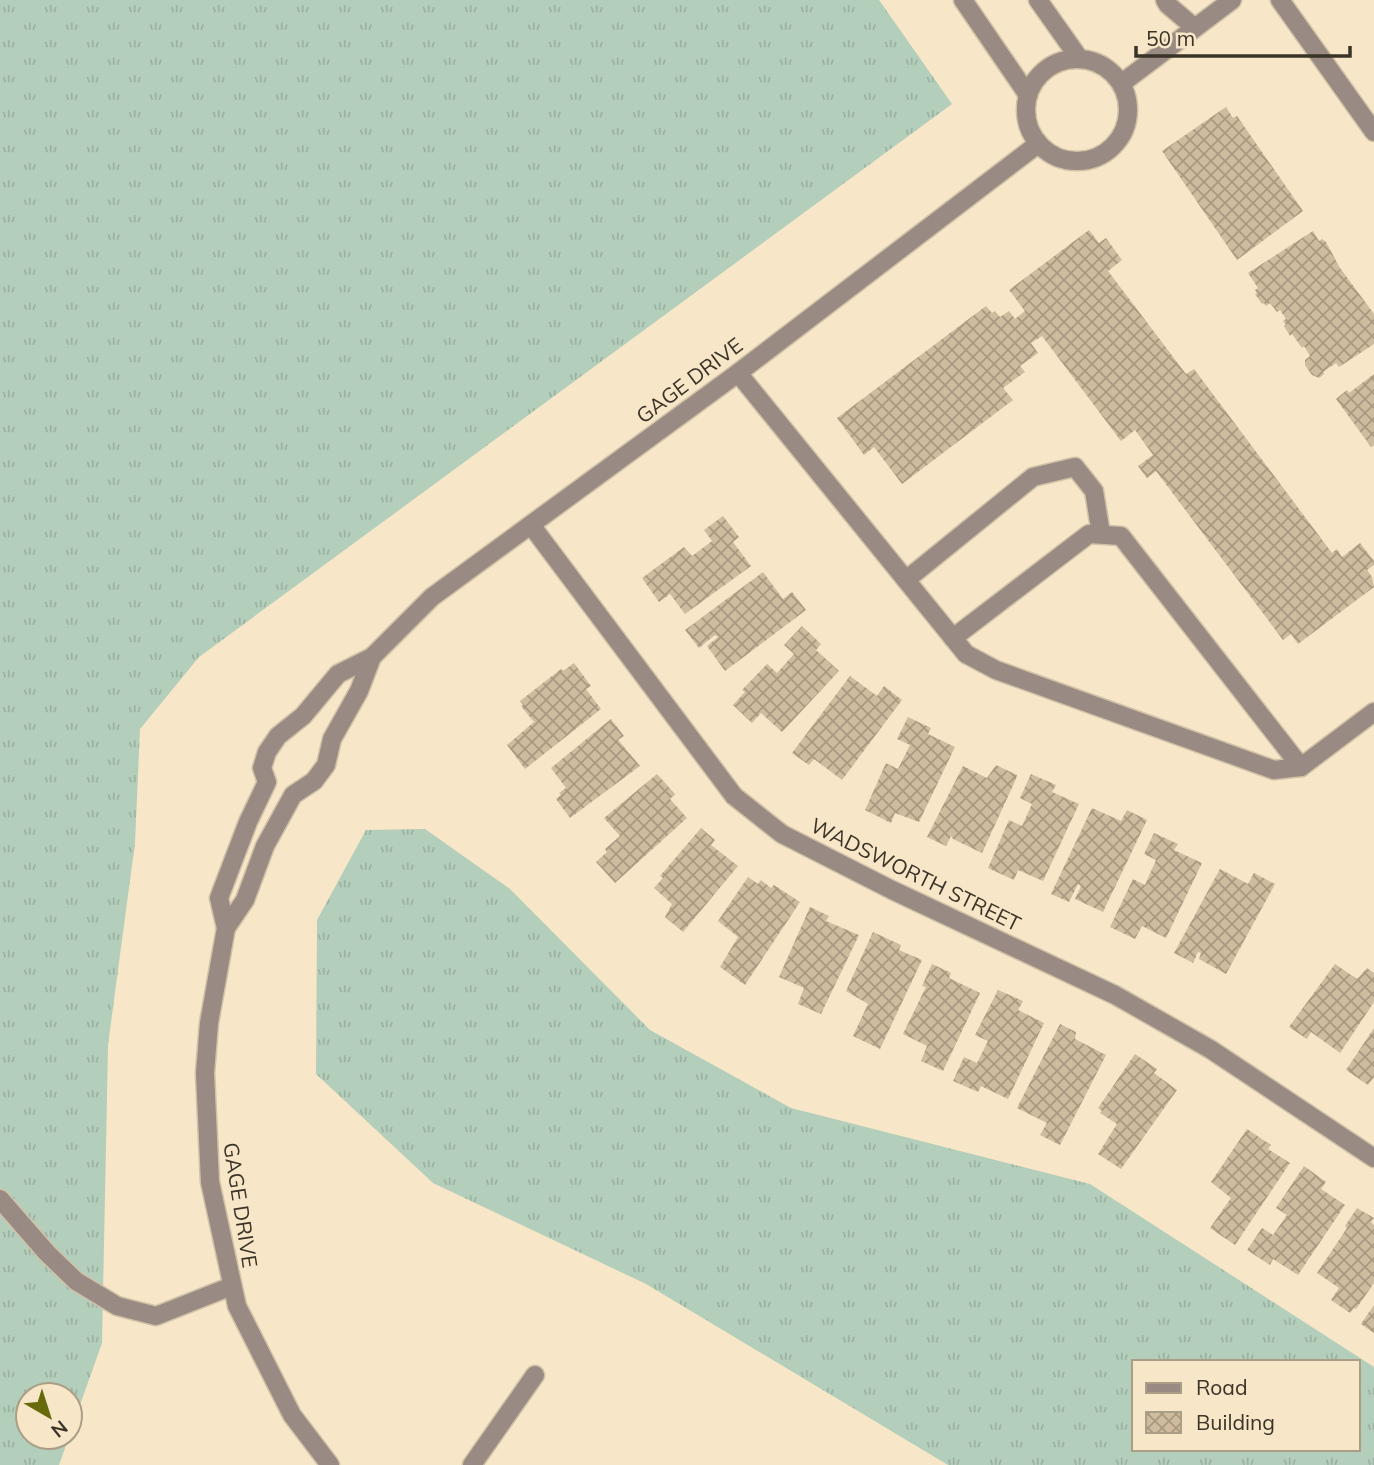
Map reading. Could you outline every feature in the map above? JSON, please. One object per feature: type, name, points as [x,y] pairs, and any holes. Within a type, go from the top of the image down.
[{"type":"street","points":[[963,0],[1028,95]]},
{"type":"street","points":[[1038,0],[1079,58]]},
{"type":"street","points":[[1165,0],[1195,28]]},
{"type":"street","points":[[1122,83],[1232,0]]},
{"type":"street","points":[[1280,0],[1374,132]]},
{"type":"street","points":[[1079,58],[1096,61],[1111,70],[1122,83],[1128,99],[1129,116],[1124,132],[1114,147],[1100,157],[1084,162],[1067,161],[1051,155],[1038,144],[1029,129],[1026,112],[1028,95],[1035,80],[1047,68],[1062,61],[1079,58]]},
{"type":"street","name":"GAGE DRIVE","points":[[330,1465],[292,1415],[237,1306],[210,1182],[205,1073],[209,1023],[226,928],[219,898],[248,822],[267,782],[262,768],[267,752],[278,736],[303,716],[338,674],[372,657],[432,597],[737,373],[1038,144]]},
{"type":"street","points":[[737,373],[966,653],[996,670],[1274,770],[1301,767],[1374,712]]},
{"type":"street","points":[[906,580],[1033,477],[1074,467],[1094,491],[1101,534]]},
{"type":"street","name":"WADSWORTH STREET","points":[[531,525],[734,796],[782,834],[892,890],[1115,995],[1210,1049],[1374,1158]]},
{"type":"street","points":[[953,638],[1088,534],[1121,536],[1301,767]]},
{"type":"street","name":"GAGE DRIVE","points":[[226,928],[245,900],[265,846],[293,796],[314,781],[326,765],[332,738],[359,691],[372,657]]},
{"type":"street","points":[[267,782],[293,796]]},
{"type":"street","points":[[0,1199],[47,1253],[76,1281],[117,1306],[156,1316],[232,1286]]},
{"type":"street","points":[[472,1465],[480,1458],[534,1376]]},
{"type":"green space","points":[[0,0],[879,0],[952,104],[199,657],[140,729],[135,843],[108,1045],[102,1343],[84,1394],[84,1381],[14,1381],[14,1451],[64,1451],[59,1465],[0,1465]]},
{"type":"green space","points":[[425,829],[510,889],[650,1030],[791,1108],[1090,1184],[1374,1367],[1374,1465],[948,1465],[646,1284],[433,1183],[316,1074],[317,920],[366,830]]},
{"type":"building","points":[[1226,107],[1233,118],[1237,116],[1303,211],[1237,260],[1162,151]]},
{"type":"building","points":[[1089,230],[1099,243],[1106,238],[1122,260],[1108,271],[1186,374],[1194,369],[1332,553],[1337,549],[1342,557],[1360,543],[1374,561],[1374,565],[1367,570],[1374,587],[1298,644],[1291,634],[1283,640],[1156,471],[1147,478],[1138,466],[1153,455],[1135,430],[1121,441],[1042,336],[1031,343],[1038,353],[1020,366],[1025,372],[1003,388],[1013,400],[902,484],[874,447],[864,455],[837,418],[986,306],[1000,317],[1009,311],[1015,319],[1025,311],[1009,290]]},
{"type":"building","points":[[1313,231],[1319,241],[1322,239],[1326,242],[1340,268],[1374,314],[1374,344],[1339,367],[1336,363],[1319,378],[1312,375],[1305,365],[1305,360],[1310,356],[1292,334],[1290,336],[1284,326],[1286,325],[1283,321],[1286,319],[1280,310],[1277,312],[1270,303],[1266,306],[1262,304],[1255,294],[1258,288],[1248,273]]},
{"type":"building","points":[[1374,374],[1374,445],[1371,447],[1336,399],[1347,390],[1349,393]]},
{"type":"building","points":[[723,516],[739,537],[733,542],[751,566],[685,614],[670,594],[659,602],[642,578],[684,547],[692,556],[712,541],[704,530]]},
{"type":"building","points":[[763,572],[783,599],[792,592],[806,610],[725,671],[707,646],[718,637],[715,635],[699,648],[685,630]]},
{"type":"building","points":[[802,626],[821,644],[816,650],[839,671],[782,732],[761,713],[752,723],[733,705],[745,692],[742,690],[767,664],[777,673],[794,654],[784,645]]},
{"type":"building","points":[[574,663],[591,686],[586,689],[601,709],[525,769],[507,745],[535,721],[521,706],[523,705],[520,701],[561,669],[563,671]]},
{"type":"building","points":[[850,676],[877,696],[884,686],[902,700],[842,780],[814,759],[809,765],[792,753]]},
{"type":"building","points":[[908,717],[931,728],[928,734],[955,747],[919,822],[895,813],[891,823],[865,810],[886,763],[898,769],[910,745],[897,739]]},
{"type":"building","points":[[611,719],[624,736],[618,740],[640,766],[570,818],[556,799],[566,788],[551,768]]},
{"type":"building","points":[[996,765],[1017,775],[982,853],[951,836],[946,846],[927,837],[963,766],[987,778]]},
{"type":"building","points":[[657,774],[675,794],[670,799],[687,818],[615,883],[596,862],[607,852],[605,849],[620,836],[604,818]]},
{"type":"building","points":[[1031,774],[1056,785],[1052,792],[1079,804],[1043,881],[1018,870],[1014,880],[988,868],[1009,820],[1022,826],[1032,804],[1020,798]]},
{"type":"building","points":[[1092,808],[1121,821],[1127,810],[1147,820],[1103,912],[1075,899],[1081,886],[1078,884],[1069,902],[1051,894]]},
{"type":"building","points":[[701,828],[715,840],[711,845],[738,866],[683,932],[665,917],[672,904],[654,888],[663,878],[660,876]]},
{"type":"building","points":[[1154,833],[1178,844],[1174,850],[1202,863],[1166,938],[1142,926],[1135,939],[1110,927],[1133,879],[1145,885],[1156,860],[1144,854]]},
{"type":"building","points":[[1220,869],[1248,884],[1254,873],[1275,884],[1226,974],[1199,959],[1201,953],[1198,952],[1193,963],[1174,953]]},
{"type":"building","points":[[748,877],[758,884],[761,880],[771,888],[774,885],[800,902],[745,985],[720,967],[738,937],[718,921]]},
{"type":"building","points":[[810,907],[829,916],[826,921],[859,935],[821,1014],[798,1004],[804,988],[779,977]]},
{"type":"building","points":[[873,932],[901,945],[899,950],[922,960],[880,1049],[853,1036],[868,1004],[846,991]]},
{"type":"building","points":[[932,964],[951,973],[949,978],[980,993],[943,1071],[921,1061],[927,1046],[903,1034],[926,987],[922,986]]},
{"type":"building","points":[[1335,964],[1357,979],[1367,968],[1374,973],[1374,1002],[1340,1053],[1311,1032],[1307,1039],[1289,1027]]},
{"type":"building","points":[[998,990],[1023,1001],[1018,1010],[1044,1023],[1008,1099],[981,1086],[978,1092],[953,1081],[964,1057],[977,1063],[988,1041],[975,1035]]},
{"type":"building","points":[[1060,1024],[1076,1032],[1075,1039],[1106,1055],[1060,1145],[1040,1135],[1047,1123],[1017,1108]]},
{"type":"building","points":[[1374,1028],[1374,1077],[1368,1085],[1346,1070]]},
{"type":"building","points":[[1135,1054],[1157,1069],[1154,1073],[1177,1090],[1121,1169],[1098,1154],[1117,1124],[1100,1113],[1102,1111],[1098,1108]]},
{"type":"building","points":[[1247,1129],[1271,1145],[1268,1149],[1290,1163],[1235,1245],[1210,1228],[1231,1198],[1211,1182]]},
{"type":"building","points":[[1304,1166],[1326,1182],[1321,1189],[1345,1205],[1298,1275],[1273,1259],[1270,1265],[1247,1250],[1262,1228],[1273,1235],[1287,1215],[1276,1208]]},
{"type":"building","points":[[1357,1208],[1374,1218],[1371,1222],[1374,1225],[1374,1283],[1356,1309],[1350,1313],[1331,1300],[1339,1288],[1317,1273]]},
{"type":"building","points":[[1374,1305],[1374,1333],[1361,1324]]}]
